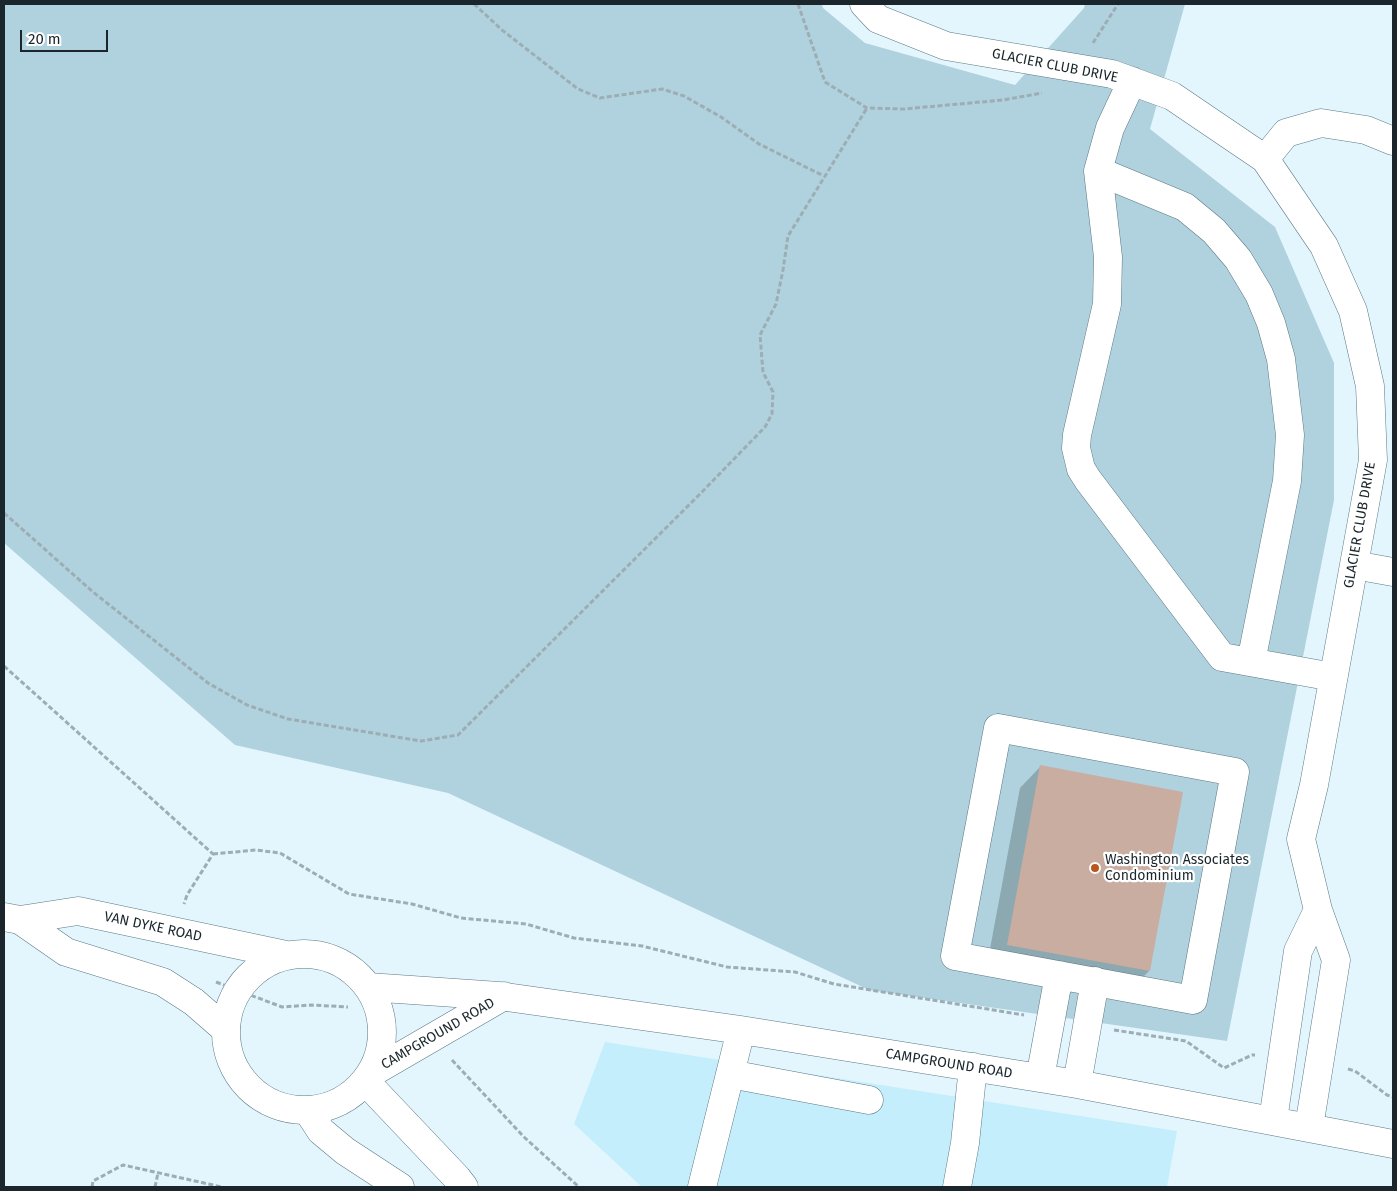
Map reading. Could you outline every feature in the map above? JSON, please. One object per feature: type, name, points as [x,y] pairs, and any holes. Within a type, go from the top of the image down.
[{"type":"street","name":"GLACIER CLUB DRIVE","points":[[864,4],[878,19],[946,46],[1112,74],[1172,96],[1265,159],[1324,246],[1353,311],[1370,386],[1373,460],[1314,785],[1301,840],[1318,910],[1336,960],[1310,1127]]},
{"type":"street","points":[[1132,81],[1110,128],[1098,171],[1108,257],[1106,304],[1077,435],[1076,448],[1081,469],[1222,657],[1333,677]]},
{"type":"street","points":[[1265,159],[1286,133],[1321,123],[1366,130],[1393,141]]},
{"type":"street","points":[[1098,171],[1185,208],[1214,231],[1238,259],[1259,294],[1271,323],[1281,359],[1290,435],[1287,481],[1252,662]]},
{"type":"street","points":[[1354,565],[1393,572]]},
{"type":"street","points":[[998,728],[1235,772],[1193,1000],[1095,981],[955,956],[998,728]]},
{"type":"street","points":[[1273,1120],[1298,951],[1318,910]]},
{"type":"street","name":"VAN DYKE ROAD","points":[[12,919],[78,911],[286,955]]},
{"type":"street","name":"VAN DYKE ROAD","points":[[12,919],[66,952],[163,982],[194,1002],[225,1029]]},
{"type":"street","points":[[311,953],[336,959],[358,974],[368,987],[374,995],[382,1020],[382,1046],[369,1076],[356,1092],[333,1106],[308,1111],[282,1108],[258,1096],[240,1078],[229,1055],[225,1029],[231,1004],[243,982],[262,965],[286,955],[311,953]]},
{"type":"street","points":[[1040,1078],[1059,975]]},
{"type":"street","points":[[1077,1084],[1095,981]]},
{"type":"street","name":"CAMPGROUND ROAD","points":[[368,987],[504,996],[741,1030],[1077,1084],[1393,1144]]},
{"type":"street","name":"CAMPGROUND ROAD","points":[[369,1076],[504,996]]},
{"type":"street","points":[[1288,1023],[1325,1030]]},
{"type":"street","points":[[702,1187],[741,1030]]},
{"type":"street","points":[[957,1187],[965,1143],[973,1068]]},
{"type":"street","points":[[730,1074],[869,1100]]},
{"type":"street","points":[[369,1076],[464,1187]]},
{"type":"street","points":[[308,1111],[321,1131],[345,1151],[400,1187]]},
{"type":"path","points":[[474,4],[502,30],[578,89],[600,98],[662,90],[684,96],[721,116],[759,144],[824,176]]},
{"type":"path","points":[[4,513],[108,604],[208,683],[247,705],[288,719],[421,741],[458,735],[764,428],[772,414],[773,392],[762,372],[760,335],[776,304],[788,236],[866,108]]},
{"type":"path","points":[[213,854],[256,850],[280,853],[349,894],[412,904],[461,918],[526,924],[574,938],[642,946],[727,967],[795,972],[834,984],[1051,1019]]},
{"type":"path","points":[[1087,1025],[1186,1042],[1224,1068],[1252,1054],[1282,1059]]},
{"type":"path","points":[[1319,1065],[1355,1071],[1387,1095],[1393,1097]]},
{"type":"path","points":[[92,1187],[93,1181],[123,1165],[202,1185],[222,1187]]},
{"type":"path","points":[[155,1187],[158,1173]]},
{"type":"shaded area","points":[[4,4],[822,4],[823,8],[865,43],[1015,85],[1084,8],[1085,4],[1185,4],[1150,129],[1275,227],[1334,363],[1334,500],[1227,1041],[869,990],[448,793],[235,745],[4,543]]},
{"type":"shaded area","points":[[605,1042],[1177,1131],[1167,1187],[642,1187],[574,1124]]},
{"type":"building","name":"Washington Associates Condominium","points":[[1040,765],[1183,792],[1150,971],[1007,945]]},
{"type":"place","name":"Washington Associates Condominium","points":[[1095,868]]}]
